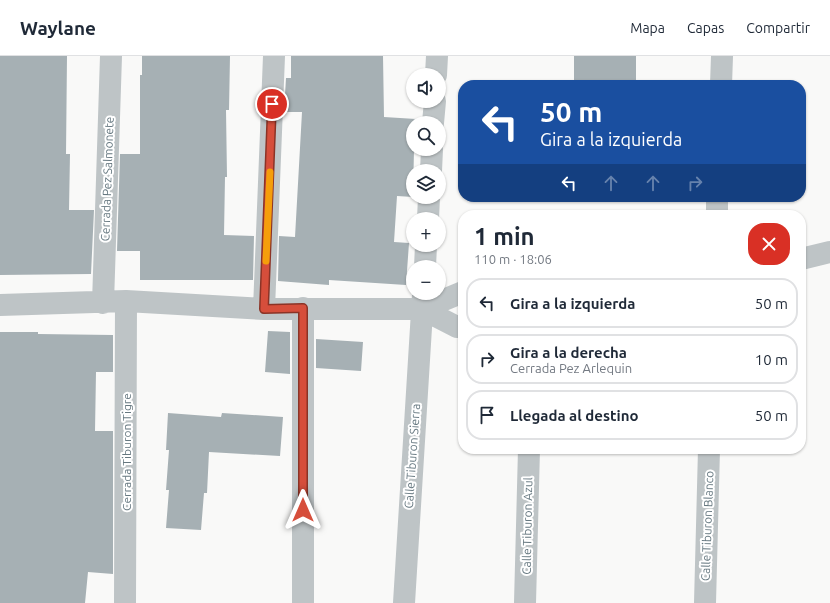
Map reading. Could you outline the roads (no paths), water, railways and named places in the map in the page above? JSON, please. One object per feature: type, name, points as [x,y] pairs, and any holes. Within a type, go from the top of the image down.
[{"type":"street","name":"Cerrada Pez Salmonete","points":[[103,303],[111,56]]},
{"type":"street","points":[[264,309],[274,56]]},
{"type":"street","points":[[437,68],[438,56]]},
{"type":"street","points":[[721,80],[722,56]]},
{"type":"street","points":[[806,258],[830,252]]},
{"type":"street","points":[[0,305],[103,303],[126,301],[264,309],[303,308],[423,301],[458,293]]},
{"type":"street","name":"Cerrada Tiburon Tigre","points":[[125,603],[126,301]]},
{"type":"street","points":[[423,301],[458,327]]},
{"type":"street","name":"Calle Tiburon Sierra","points":[[404,603],[423,301]]},
{"type":"street","points":[[303,308],[303,603]]},
{"type":"street","name":"Calle Tiburon Azul","points":[[525,603],[529,454]]},
{"type":"street","name":"Calle Tiburon Blanco","points":[[705,603],[709,454]]}]
